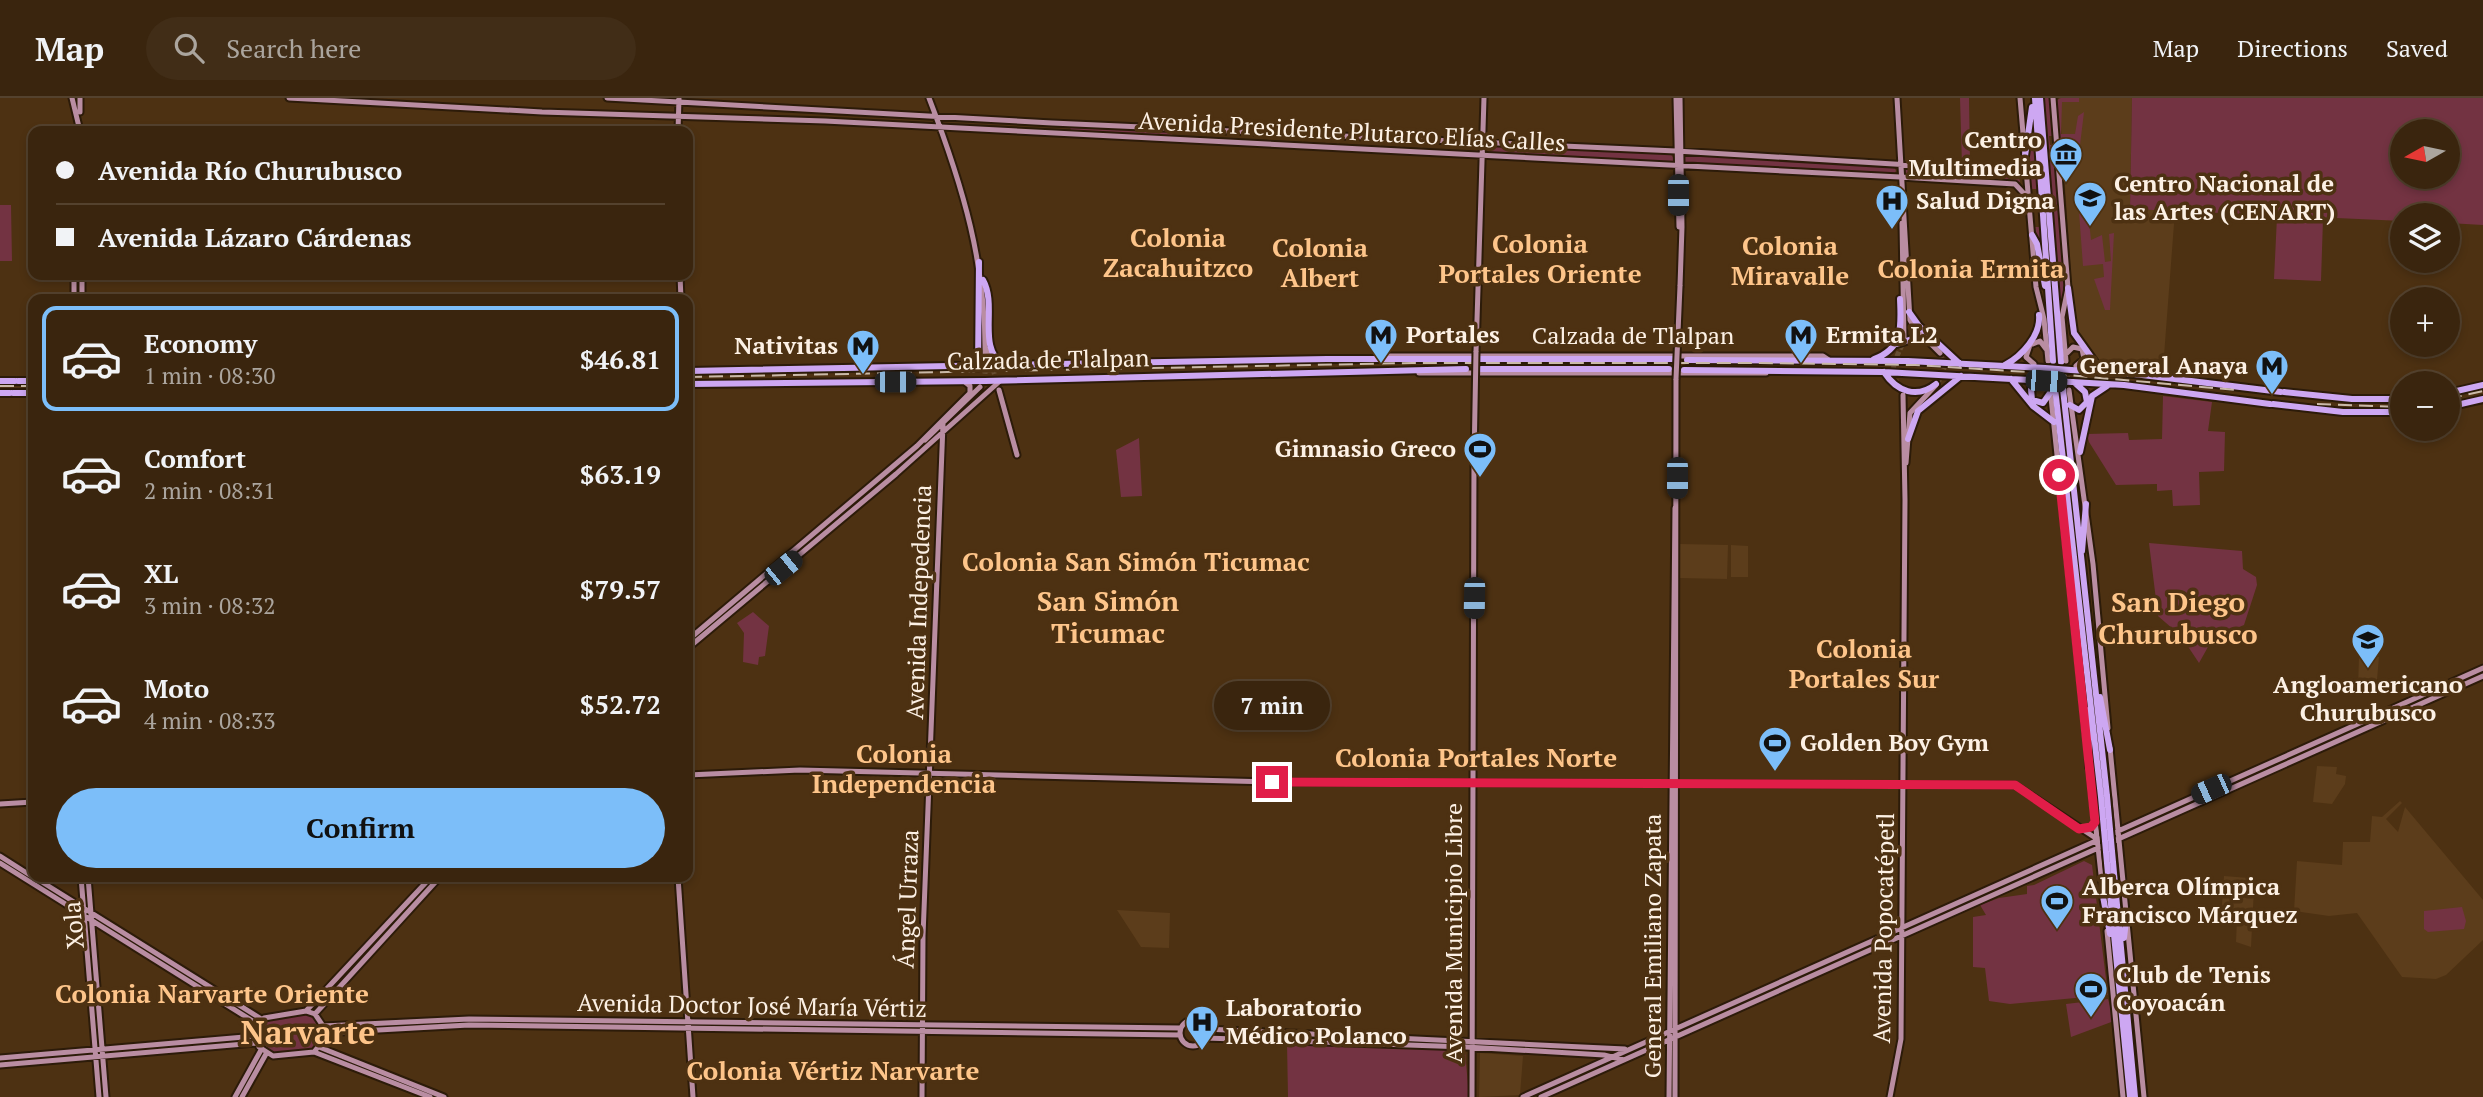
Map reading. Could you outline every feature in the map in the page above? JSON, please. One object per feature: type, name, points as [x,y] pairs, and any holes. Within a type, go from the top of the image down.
[{"type":"highway","points":[[2025,156],[2034,98]]},
{"type":"highway","points":[[2034,98],[2048,292],[2056,361]]},
{"type":"highway","points":[[2040,98],[2056,361]]},
{"type":"highway","points":[[2032,235],[2048,292]]},
{"type":"highway","points":[[978,368],[979,262]]},
{"type":"highway","points":[[983,280],[987,292],[990,349],[995,358],[1006,367]]},
{"type":"highway","points":[[2068,288],[2074,333],[2099,368],[2107,372]]},
{"type":"highway","points":[[1869,360],[1885,355],[1896,344],[1901,332],[1900,299]]},
{"type":"highway","points":[[1909,312],[1919,326],[1960,364]]},
{"type":"highway","points":[[2000,366],[2008,364],[2022,353],[2039,329],[2039,315]]},
{"type":"highway","points":[[1896,344],[1912,339],[1928,341]]},
{"type":"highway","name":"Calzada de Tlalpan","points":[[693,371],[978,368],[1353,359],[1672,359]]},
{"type":"highway","name":"Calzada de Tlalpan","points":[[1687,359],[1869,360],[2000,366],[2056,361],[2074,368],[2282,392],[2352,399],[2390,399]]},
{"type":"highway","name":"Calzada de Tlalpan","points":[[693,384],[1000,381],[1466,369]]},
{"type":"highway","name":"Calzada de Tlalpan","points":[[1480,369],[1669,369]]},
{"type":"highway","name":"Calzada de Tlalpan","points":[[1684,370],[1884,372],[1961,376],[2045,381],[2062,388],[2112,385],[2343,412],[2390,412]]},
{"type":"highway","points":[[1884,372],[1892,382],[1909,393],[1923,392],[1937,384]]},
{"type":"highway","points":[[1908,439],[1918,411],[1961,376]]},
{"type":"highway","points":[[2011,379],[2033,406],[2054,422]]},
{"type":"highway","points":[[0,381],[28,381]]},
{"type":"highway","points":[[2045,381],[2031,389],[2031,398],[2041,404],[2062,388],[2085,392],[2087,402],[2079,410],[2070,405]]},
{"type":"highway","points":[[2080,453],[2092,396],[2112,385]]},
{"type":"highway","points":[[2460,390],[2483,385]]},
{"type":"highway","points":[[2062,388],[2088,670],[2104,797]]},
{"type":"highway","points":[[0,393],[28,393]]},
{"type":"highway","points":[[2460,404],[2483,399]]},
{"type":"highway","points":[[2061,490],[2069,541],[2078,553]]},
{"type":"highway","points":[[2086,504],[2078,553],[2095,690],[2130,1097]]},
{"type":"highway","points":[[2088,670],[2085,687],[2089,767]]},
{"type":"highway","points":[[2095,690],[2101,700],[2110,750]]},
{"type":"highway","points":[[2111,874],[2136,1097]]},
{"type":"highway","points":[[2102,891],[2111,946],[2116,956]]},
{"type":"highway","points":[[2125,988],[2128,979],[2123,931],[2126,921]]},
{"type":"main road","points":[[72,98],[80,122]]},
{"type":"main road","points":[[80,98],[80,126]]},
{"type":"main road","name":"Avenida Presidente Plutarco Elías Calles","points":[[289,98],[542,112],[678,115],[940,127],[1483,158],[1900,177],[2015,184],[2028,199]]},
{"type":"main road","name":"Avenida Presidente Plutarco Elías Calles","points":[[607,98],[1678,151],[2026,172]]},
{"type":"main road","points":[[929,98],[961,190],[979,262],[983,280],[988,361]]},
{"type":"main road","name":"Avenida Municipio Libre","points":[[1472,1097],[1474,460],[1484,98]]},
{"type":"main road","name":"General Emiliano Zapata","points":[[1675,1097],[1674,785],[1681,241],[1678,98]]},
{"type":"main road","points":[[1897,98],[1904,339]]},
{"type":"main road","points":[[2020,98],[2028,199],[2047,350]]},
{"type":"main road","points":[[2053,98],[2068,288],[2056,361]]},
{"type":"main road","points":[[678,126],[679,100]]},
{"type":"main road","points":[[1902,221],[1907,233],[1909,312],[1912,326],[1940,353]]},
{"type":"main road","points":[[2034,364],[2026,354],[2031,343],[2040,341],[2056,361]]},
{"type":"main road","points":[[2056,361],[2073,347],[2082,349],[2083,361],[2074,368]]},
{"type":"main road","name":"Calzada de Tlalpan","points":[[1353,359],[1406,355],[1680,354],[1823,356],[1829,360]]},
{"type":"main road","name":"Calzada de Tlalpan","points":[[1367,370],[1375,373],[1755,375],[1769,372]]},
{"type":"main road","points":[[917,446],[970,393],[970,386],[963,381]]},
{"type":"main road","points":[[693,644],[943,433],[1000,381]]},
{"type":"main road","name":"Avenida Popocatépetl","points":[[1890,1097],[1901,1039],[1905,466],[1910,413],[1937,384]]},
{"type":"main road","points":[[693,636],[943,424],[980,387]]},
{"type":"main road","points":[[2062,388],[2054,422],[2123,1097]]},
{"type":"main road","points":[[2062,388],[2070,405],[2080,453],[2086,504],[2118,834],[2118,859],[2144,1097]]},
{"type":"main road","points":[[999,390],[1017,455]]},
{"type":"main road","name":"Avenida Popocatépetl","points":[[1903,395],[1902,454],[1905,466]]},
{"type":"main road","name":"Avenida Indepedencia","points":[[930,773],[943,424]]},
{"type":"main road","points":[[1541,1097],[2098,847],[2118,834],[2483,668]]},
{"type":"main road","points":[[1523,1097],[1929,917],[2097,839],[2118,834],[2483,676]]},
{"type":"main road","points":[[693,775],[800,770],[1272,782],[2018,786],[2097,839]]},
{"type":"main road","name":"Ángel Urraza","points":[[922,1097],[930,773]]},
{"type":"main road","points":[[0,803],[28,802]]},
{"type":"main road","points":[[2095,823],[2100,827],[2116,819]]},
{"type":"main road","points":[[2079,829],[2091,827],[2095,823]]},
{"type":"main road","points":[[0,856],[28,874]]},
{"type":"main road","points":[[2099,856],[2105,860]]},
{"type":"main road","points":[[2099,865],[2105,860],[2118,859]]},
{"type":"main road","points":[[0,863],[28,880]]},
{"type":"main road","points":[[32,882],[84,913],[91,913],[114,931],[261,1023]]},
{"type":"main road","points":[[40,882],[91,920],[114,931]]},
{"type":"main road","name":"Xola","points":[[81,882],[106,1097]]},
{"type":"main road","name":"Xola","points":[[88,882],[99,1053],[99,1097]]},
{"type":"main road","points":[[306,1011],[427,882]]},
{"type":"main road","points":[[314,1014],[435,882]]},
{"type":"main road","points":[[678,882],[693,1097]]},
{"type":"main road","points":[[1915,930],[1912,926],[1929,917]]},
{"type":"main road","points":[[242,1097],[262,1049],[256,1036],[261,1023],[273,1014],[306,1011],[314,1014],[324,1029],[316,1049]]},
{"type":"main road","name":"Avenida Doctor José María Vértiz","points":[[324,1029],[469,1019],[1180,1035]]},
{"type":"main road","points":[[1193,1019],[1200,1021],[1206,1029],[1201,1043],[1191,1046],[1183,1042],[1180,1035],[1180,1028],[1193,1019]]},
{"type":"main road","name":"Avenida Doctor José María Vértiz","points":[[922,1029],[1180,1028]]},
{"type":"main road","points":[[1206,1029],[1472,1044],[1624,1060]]},
{"type":"main road","points":[[0,1065],[256,1036]]},
{"type":"main road","points":[[1205,1038],[1628,1049]]},
{"type":"main road","name":"General Emiliano Zapata","points":[[1670,1097],[1673,1039]]},
{"type":"main road","points":[[235,1097],[262,1049]]},
{"type":"main road","points":[[0,1058],[262,1049],[285,1056],[316,1049],[444,1097]]},
{"type":"main road","points":[[316,1049],[430,1097]]},
{"type":"shaded area","points":[[1960,98],[1969,98],[1970,165],[1962,165]]},
{"type":"shaded area","points":[[2043,98],[2051,98],[2054,136],[2049,136],[2050,145],[2055,145],[2066,287],[2059,315]]},
{"type":"shaded area","points":[[2059,98],[2132,98],[2130,209],[2175,211],[2163,369],[2098,362],[2079,337],[2074,318]]},
{"type":"shaded area","points":[[2079,98],[2079,102],[2062,102],[2061,134],[2075,134],[2078,116],[2084,112],[2080,145],[2068,157],[2061,158],[2057,100]]},
{"type":"shaded area","points":[[2132,98],[2483,98],[2483,225],[2460,224],[2460,203],[2390,203],[2390,220],[2130,209]]},
{"type":"shaded area","points":[[2033,112],[2044,276],[2035,227],[2040,227],[2037,189],[2031,189],[2028,157]]},
{"type":"shaded area","points":[[1070,126],[1174,132],[1171,136],[1071,131]]},
{"type":"shaded area","points":[[1489,144],[1670,153],[1674,159],[1671,164],[1488,156]]},
{"type":"shaded area","points":[[1683,154],[1894,166],[1896,171],[1893,175],[1684,166]]},
{"type":"shaded area","points":[[1908,167],[2017,174],[2020,181],[2018,185],[1907,176],[1905,171]]},
{"type":"shaded area","points":[[0,205],[11,205],[12,261],[0,261]]},
{"type":"shaded area","points":[[2088,211],[2091,240],[2102,235],[2105,262],[2111,261],[2109,234],[2114,233],[2110,310],[2105,310],[2094,279],[2104,277],[2103,264],[2083,266],[2079,212]]},
{"type":"shaded area","points":[[2277,217],[2323,219],[2321,281],[2274,279]]},
{"type":"shaded area","points":[[2163,396],[2212,402],[2208,431],[2225,432],[2224,471],[2199,472],[2200,505],[2173,506],[2172,490],[2157,491],[2157,484],[2116,485],[2089,442],[2087,434],[2128,433],[2129,440],[2162,439]]},
{"type":"shaded area","points":[[1139,438],[1142,496],[1121,497],[1116,450]]},
{"type":"shaded area","points":[[2149,543],[2242,551],[2243,569],[2256,577],[2257,585],[2244,625],[2213,638],[2199,663],[2181,636],[2158,616]]},
{"type":"shaded area","points":[[1680,544],[1728,545],[1727,579],[1679,578]]},
{"type":"shaded area","points":[[1731,545],[1748,546],[1748,577],[1731,577]]},
{"type":"shaded area","points":[[753,612],[769,626],[765,656],[759,657],[758,665],[743,662],[744,633],[737,623]]},
{"type":"shaded area","name":"Angloamericano Churubusco","points":[[2359,656],[2379,657],[2376,691],[2358,689]]},
{"type":"shaded area","points":[[2317,766],[2337,767],[2336,774],[2346,776],[2345,784],[2332,804],[2313,802]]},
{"type":"shaded area","points":[[2400,801],[2402,803],[2386,819],[2398,832],[2405,807],[2483,900],[2483,940],[2446,975],[2436,979],[2402,977],[2357,913],[2329,916],[2294,911],[2297,861],[2342,865],[2343,842],[2370,842],[2372,816],[2382,817]]},
{"type":"shaded area","points":[[2084,861],[2092,865],[2108,995],[2010,1004],[1989,1001],[1985,968],[1973,967],[1973,917],[1986,915],[1980,905],[1999,898],[2027,894],[2027,886]]},
{"type":"shaded area","points":[[2224,876],[2249,878],[2248,888],[2254,889],[2251,947],[2236,942],[2237,919],[2221,918]]},
{"type":"shaded area","points":[[2462,907],[2466,921],[2464,929],[2428,932],[2424,929],[2424,911]]},
{"type":"shaded area","points":[[1117,910],[1170,913],[1169,948],[1141,947]]},
{"type":"shaded area","name":"Club de Tenis Coyoacán","points":[[2108,999],[2114,1021],[2071,1037],[2066,1004]]},
{"type":"shaded area","points":[[308,1015],[320,1025],[323,1034],[319,1042],[310,1049],[299,1054],[285,1055],[272,1053],[262,1046],[260,1028],[269,1019]]},
{"type":"shaded area","points":[[1287,1043],[1465,1051],[1469,1097],[1288,1097]]},
{"type":"shaded area","points":[[1480,1053],[1523,1056],[1520,1095],[1479,1097]]},
{"type":"tunnel","points":[[1898,385],[1894,367],[1904,340]]},
{"type":"tunnel","points":[[1938,383],[1944,368],[1940,353]]},
{"type":"tunnel","points":[[2048,361],[2050,388]]},
{"type":"tunnel","points":[[2066,361],[2069,390]]},
{"type":"tunnel","points":[[991,362],[999,390]]},
{"type":"tunnel","points":[[980,387],[984,383],[986,364]]},
{"type":"railway","points":[[693,377],[1412,363],[1760,363],[1915,365],[2045,373],[2236,390]]},
{"type":"railway","points":[[0,386],[28,386]]},
{"type":"railway","points":[[2460,396],[2483,391]]},
{"type":"railway","points":[[2317,404],[2390,407]]},
{"type":"place","name":"Centro Multimedia","points":[[2066,184]]},
{"type":"place","name":"Centro Nacional de las Artes (CENART)","points":[[2090,228]]},
{"type":"place","name":"Salud Digna","points":[[1892,231]]},
{"type":"place","name":"Portales","points":[[1381,365]]},
{"type":"place","name":"Ermita L2","points":[[1801,365]]},
{"type":"place","name":"Nativitas","points":[[863,376]]},
{"type":"place","name":"General Anaya","points":[[2272,396]]},
{"type":"place","name":"Gimnasio Greco","points":[[1480,479]]},
{"type":"place","name":"Angloamericano Churubusco","points":[[2368,670]]},
{"type":"place","name":"Golden Boy Gym","points":[[1775,773]]},
{"type":"place","name":"Alberca Olímpica Francisco Márquez","points":[[2057,931]]},
{"type":"place","name":"Club de Tenis Coyoacán","points":[[2091,1019]]},
{"type":"place","name":"Laboratorio Médico Polanco","points":[[1202,1052]]},
{"type":"district","name":"Colonia Zacahuitzco","points":[[1178,253]]},
{"type":"district","name":"Colonia Portales Oriente","points":[[1540,259]]},
{"type":"district","name":"Colonia Miravalle","points":[[1790,261]]},
{"type":"district","name":"Colonia Albert","points":[[1320,263]]},
{"type":"district","name":"Colonia Ermita","points":[[1971,269]]},
{"type":"district","name":"Colonia San Simón Ticumac","points":[[1136,562]]},
{"type":"district","name":"San Simón Ticumac","points":[[1108,617]]},
{"type":"district","name":"San Diego Churubusco","points":[[2178,618]]},
{"type":"district","name":"Colonia Portales Sur","points":[[1864,664]]},
{"type":"district","name":"Colonia Portales Norte","points":[[1476,758]]},
{"type":"district","name":"Colonia Independencia","points":[[904,769]]},
{"type":"district","name":"Colonia Narvarte Oriente","points":[[212,994]]},
{"type":"district","name":"Narvarte","points":[[308,1033]]},
{"type":"district","name":"Colonia Vértiz Narvarte","points":[[833,1071]]},
{"type":"route","points":[[1272,782],[2015,785],[2079,829],[2089,828],[2095,822],[2059,475]]}]
